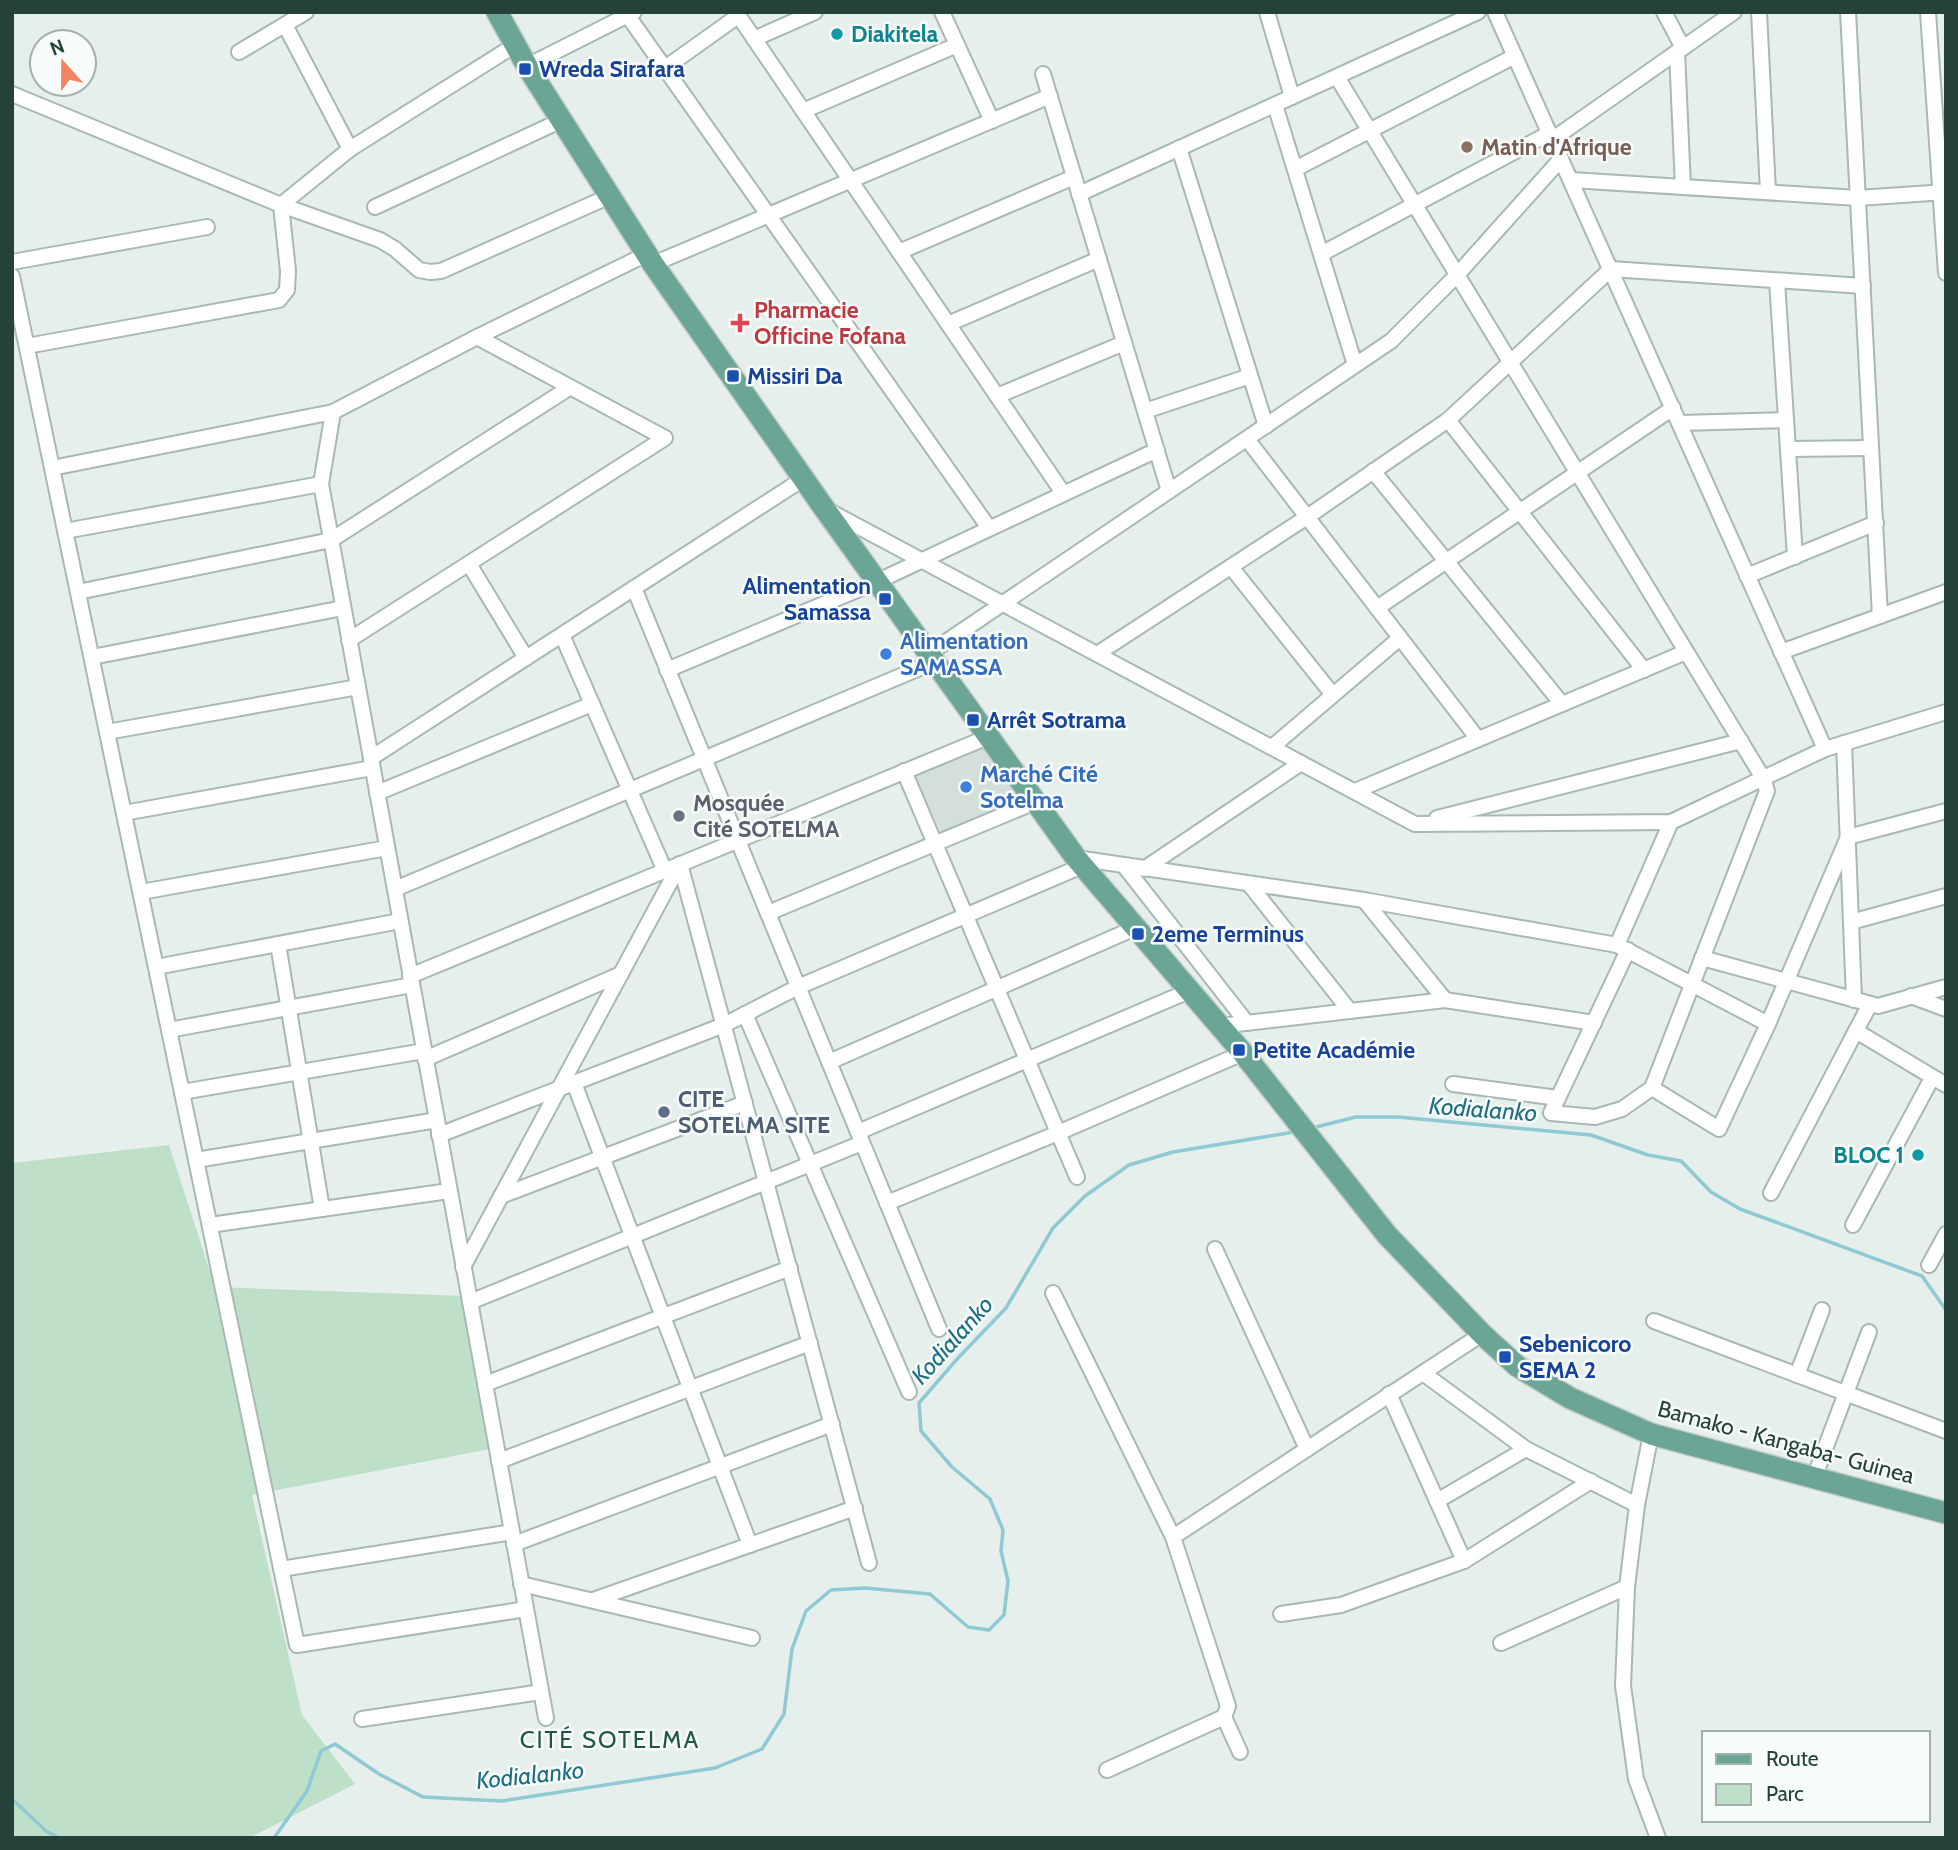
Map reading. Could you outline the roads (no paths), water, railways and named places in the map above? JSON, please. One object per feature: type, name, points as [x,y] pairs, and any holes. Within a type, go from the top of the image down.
[{"type":"main road","name":"Bamako - Kangaba- Guinea","points":[[497,12],[527,66],[650,259],[824,509],[1079,862],[1243,1053],[1387,1235],[1482,1334],[1517,1366],[1570,1398],[1651,1434],[1946,1513]]},
{"type":"street","points":[[239,51],[306,12]]},
{"type":"street","points":[[754,39],[815,12]]},
{"type":"street","points":[[942,12],[992,121]]},
{"type":"street","points":[[1266,12],[1292,97]]},
{"type":"street","points":[[1079,194],[1478,12]]},
{"type":"street","points":[[1495,12],[1825,750]]},
{"type":"street","points":[[1664,12],[1680,50],[1683,187]]},
{"type":"street","points":[[1321,254],[1551,136],[1734,12]]},
{"type":"street","points":[[1759,12],[1768,192]]},
{"type":"street","points":[[1848,12],[1880,616]]},
{"type":"street","points":[[1928,12],[1943,192],[1946,273]]},
{"type":"street","points":[[527,66],[631,14],[665,68],[989,528]]},
{"type":"street","points":[[665,68],[737,14],[1063,493]]},
{"type":"street","points":[[285,24],[350,149]]},
{"type":"street","points":[[281,205],[350,149],[515,45]]},
{"type":"street","points":[[803,111],[957,45]]},
{"type":"street","points":[[1295,169],[1515,56]]},
{"type":"street","points":[[1043,74],[1169,491]]},
{"type":"street","points":[[1337,77],[1741,741],[1763,778],[1767,791],[1651,1088],[1622,1109],[1595,1117],[1551,1113],[1594,1023],[1671,822]]},
{"type":"street","points":[[12,94],[281,205],[380,240],[419,270],[430,272],[441,271],[610,196]]},
{"type":"street","points":[[52,468],[334,412],[477,337],[650,259],[768,215],[1050,96]]},
{"type":"street","points":[[1275,105],[1356,365]]},
{"type":"street","points":[[375,207],[562,120]]},
{"type":"street","points":[[1179,148],[1266,426]]},
{"type":"street","points":[[395,890],[704,759],[931,658],[1003,604],[1391,341],[1457,275],[1561,159]]},
{"type":"street","points":[[899,252],[1074,177]]},
{"type":"street","points":[[1571,180],[1858,198],[1943,192]]},
{"type":"street","points":[[27,346],[279,300],[288,290],[281,205]]},
{"type":"street","points":[[12,262],[207,227]]},
{"type":"street","points":[[948,324],[1099,259]]},
{"type":"street","points":[[1097,654],[1307,517],[1448,420],[1611,269],[1863,286]]},
{"type":"street","points":[[12,276],[297,1645],[526,1609]]},
{"type":"street","points":[[1777,281],[1795,556]]},
{"type":"street","points":[[349,640],[665,438],[477,337]]},
{"type":"street","points":[[997,396],[1125,343]]},
{"type":"street","points":[[1145,411],[1250,376]]},
{"type":"street","points":[[78,592],[331,540],[569,388]]},
{"type":"street","points":[[1377,608],[1673,408]]},
{"type":"street","points":[[334,412],[321,484],[545,1718]]},
{"type":"street","points":[[1448,420],[1644,670]]},
{"type":"street","points":[[1679,424],[1786,420]]},
{"type":"street","points":[[1247,439],[1478,739]]},
{"type":"street","points":[[1788,449],[1871,448]]},
{"type":"street","points":[[667,670],[876,582],[1157,450]]},
{"type":"street","points":[[1373,471],[1562,704]]},
{"type":"street","points":[[124,813],[372,763],[526,658],[803,479]]},
{"type":"street","points":[[65,531],[321,484]]},
{"type":"street","points":[[824,509],[1415,824],[1671,822],[1825,750],[1946,712]]},
{"type":"street","points":[[1747,576],[1876,523]]},
{"type":"street","points":[[469,564],[526,658]]},
{"type":"street","points":[[1231,567],[1333,695]]},
{"type":"street","points":[[634,588],[939,1329]]},
{"type":"street","points":[[1781,652],[1946,592]]},
{"type":"street","points":[[92,657],[343,608]]},
{"type":"street","points":[[562,635],[665,871]]},
{"type":"street","points":[[1272,747],[1400,638]]},
{"type":"street","points":[[1355,792],[1686,652]]},
{"type":"street","points":[[107,732],[358,687]]},
{"type":"street","points":[[377,793],[592,704]]},
{"type":"street","points":[[169,1030],[289,1008],[411,980],[680,864],[988,737]]},
{"type":"street","points":[[1415,824],[1741,741]]},
{"type":"street","points":[[1844,743],[1854,1000]]},
{"type":"street","points":[[1144,869],[1301,763]]},
{"type":"street","points":[[904,771],[1077,1177]]},
{"type":"street","points":[[768,914],[1035,802]]},
{"type":"street","points":[[1848,837],[1946,811]]},
{"type":"street","points":[[1651,1088],[1719,1129],[1787,981],[1848,837]]},
{"type":"street","points":[[141,892],[387,848]]},
{"type":"street","points":[[439,1135],[724,1024],[798,987],[965,916],[1079,862],[1125,866],[1364,900],[1622,948],[1768,1024]]},
{"type":"street","points":[[463,1267],[680,864]]},
{"type":"street","points":[[680,864],[869,1563]]},
{"type":"street","points":[[1125,866],[1247,1023]]},
{"type":"street","points":[[1249,884],[1350,1011]]},
{"type":"street","points":[[1851,922],[1946,896]]},
{"type":"street","points":[[1364,900],[1445,1000]]},
{"type":"street","points":[[156,967],[400,921]]},
{"type":"street","points":[[829,1062],[1135,928]]},
{"type":"street","points":[[278,944],[322,1209]]},
{"type":"street","points":[[1702,958],[1878,1006],[1946,986]]},
{"type":"street","points":[[182,1092],[425,1055],[621,974]]},
{"type":"street","points":[[470,1302],[810,1164],[860,1137],[1027,1060],[1189,991]]},
{"type":"street","points":[[1911,996],[1946,1009]]},
{"type":"street","points":[[1220,1026],[1445,1000],[1594,1023]]},
{"type":"street","points":[[1771,1193],[1870,1004]]},
{"type":"street","points":[[746,1014],[909,1392]]},
{"type":"street","points":[[1856,1031],[1946,1085]]},
{"type":"street","points":[[887,1203],[1243,1053]]},
{"type":"street","points":[[1853,1224],[1932,1078]]},
{"type":"street","points":[[574,1083],[750,1545]]},
{"type":"street","points":[[1453,1084],[1559,1098]]},
{"type":"street","points":[[501,1196],[745,1103]]},
{"type":"street","points":[[196,1160],[437,1120]]},
{"type":"street","points":[[210,1225],[449,1191]]},
{"type":"street","points":[[1929,1265],[1946,1234]]},
{"type":"street","points":[[1215,1249],[1307,1449]]},
{"type":"street","points":[[485,1384],[790,1268]]},
{"type":"street","points":[[1053,1293],[1173,1537],[1228,1706],[1224,1717],[1240,1752]]},
{"type":"street","points":[[1797,1375],[1822,1310]]},
{"type":"street","points":[[1654,1321],[1946,1431]]},
{"type":"street","points":[[1814,1478],[1869,1332]]},
{"type":"street","points":[[1173,1537],[1482,1334]]},
{"type":"street","points":[[499,1461],[810,1343]]},
{"type":"street","points":[[1423,1373],[1526,1449],[1637,1505]]},
{"type":"street","points":[[1390,1394],[1464,1561]]},
{"type":"street","points":[[281,1569],[513,1537],[720,1467],[832,1424]]},
{"type":"street","points":[[1651,1434],[1637,1505],[1627,1587],[1623,1686],[1636,1779],[1658,1838]]},
{"type":"street","points":[[1437,1501],[1526,1449]]},
{"type":"street","points":[[1281,1614],[1341,1605],[1464,1561],[1591,1481]]},
{"type":"street","points":[[593,1600],[855,1508]]},
{"type":"street","points":[[521,1584],[752,1638]]},
{"type":"street","points":[[1501,1643],[1627,1587]]},
{"type":"street","points":[[362,1719],[541,1692]]},
{"type":"street","points":[[1107,1770],[1224,1717]]},
{"type":"waterway","name":"Kodialanko","points":[[1312,1128],[1356,1117],[1398,1117],[1591,1135],[1648,1155],[1681,1161],[1711,1192],[1740,1209],[1922,1276],[1946,1310]]},
{"type":"waterway","name":"Kodialanko","points":[[274,1838],[307,1791],[321,1751],[335,1744],[379,1774],[423,1797],[502,1801],[715,1768],[762,1749],[784,1714],[792,1649],[806,1611],[831,1590],[865,1588],[930,1594],[968,1627],[989,1630],[1004,1615],[1008,1581],[1001,1551],[1003,1530],[990,1499],[952,1467],[921,1431],[919,1403],[1006,1308],[1053,1228],[1085,1196],[1129,1165],[1173,1152],[1294,1132]]},
{"type":"waterway","name":"Kodialanko","points":[[12,1799],[46,1831],[59,1838]]},
{"type":"place","name":"Diakitela","points":[[837,34]]},
{"type":"place","name":"Wreda Sirafara","points":[[525,69]]},
{"type":"place","name":"Matin d'Afrique","points":[[1467,147]]},
{"type":"place","name":"Pharmacie Officine Fofana","points":[[740,323]]},
{"type":"place","name":"Missiri Da","points":[[733,376]]},
{"type":"place","name":"Alimentation Samassa","points":[[885,599]]},
{"type":"place","name":"Alimentation SAMASSA","points":[[886,654]]},
{"type":"place","name":"Arrêt Sotrama","points":[[973,720]]},
{"type":"place","name":"Marché Cité Sotelma","points":[[966,787]]},
{"type":"place","name":"Mosquée Cité SOTELMA","points":[[679,816]]},
{"type":"place","name":"2eme Terminus","points":[[1138,934]]},
{"type":"place","name":"Petite Académie","points":[[1239,1050]]},
{"type":"place","name":"CITE SOTELMA SITE","points":[[664,1112]]},
{"type":"place","name":"BLOC 1","points":[[1918,1155]]},
{"type":"place","name":"Sebenicoro SEMA 2","points":[[1505,1357]]},
{"type":"district","name":"CITÉ SOTELMA","points":[[610,1739]]}]
